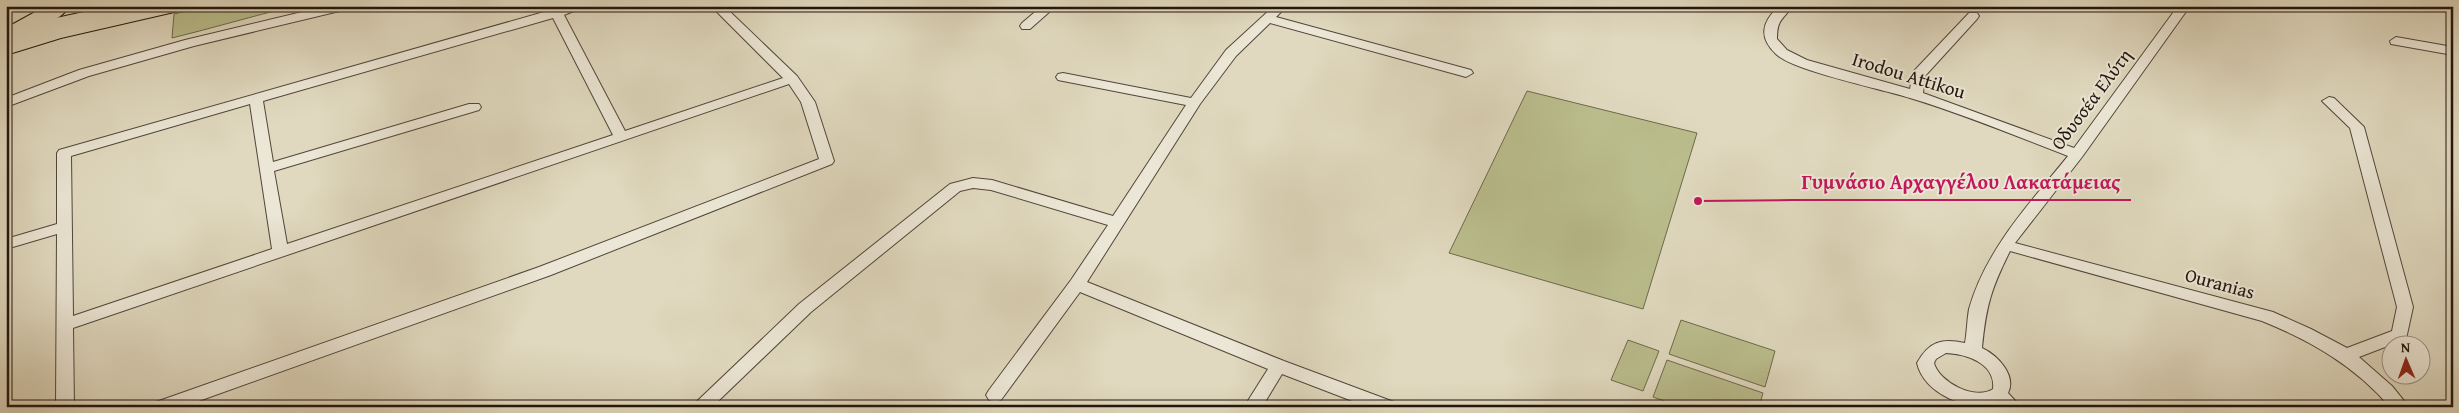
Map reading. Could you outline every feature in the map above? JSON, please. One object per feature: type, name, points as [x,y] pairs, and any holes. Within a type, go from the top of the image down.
[{"type":"highway","points":[[7,36],[58,23],[147,6]]},
{"type":"main road","points":[[7,36],[60,6]]},
{"type":"main road","points":[[6,48],[55,33],[176,6]]},
{"type":"street","points":[[6,103],[84,72],[190,43],[344,6]]},
{"type":"street","points":[[65,407],[64,153],[256,100],[580,6]]},
{"type":"street","points":[[162,407],[545,270],[827,161],[808,102],[792,79],[717,6]]},
{"type":"street","points":[[1026,26],[1050,6]]},
{"type":"street","points":[[995,395],[1077,284],[1194,104],[1232,53],[1281,6]]},
{"type":"street","name":"Irodou Attikou","points":[[1787,6],[1775,17],[1770,28],[1771,40],[1782,53],[1802,63],[1916,95],[2078,154]]},
{"type":"street","name":"Οδυσσέα Ελύτη","points":[[1973,351],[1977,311],[1985,285],[2005,245],[2078,154],[2184,6]]},
{"type":"street","points":[[557,14],[621,136]]},
{"type":"street","points":[[1916,95],[1918,75],[1973,16]]},
{"type":"street","points":[[1269,19],[1466,73]]},
{"type":"street","points":[[2396,41],[2453,52]]},
{"type":"street","points":[[1063,76],[1194,104]]},
{"type":"street","points":[[64,325],[792,79]]},
{"type":"street","points":[[256,100],[280,252]]},
{"type":"street","points":[[2329,101],[2356,126],[2405,308],[2400,335],[2347,355]]},
{"type":"street","points":[[268,168],[474,107]]},
{"type":"street","points":[[700,407],[805,308],[955,187],[973,183],[992,185],[1116,222]]},
{"type":"street","points":[[6,244],[63,227]]},
{"type":"street","name":"Ouranias","points":[[2005,245],[2267,316],[2316,337],[2347,355],[2370,374],[2400,407]]},
{"type":"street","points":[[1077,284],[1278,366],[1388,407]]},
{"type":"street","points":[[1943,347],[1957,347],[1973,351],[1986,358],[2002,377],[2003,386],[1999,394],[1990,399],[1976,400],[1960,397],[1945,390],[1933,380],[1927,369],[1926,359],[1932,351],[1943,347]]},
{"type":"street","points":[[1253,407],[1278,366]]},
{"type":"street","points":[[1999,394],[2012,407]]},
{"type":"green space","points":[[207,6],[294,6],[172,38],[174,14]]},
{"type":"green space","points":[[1527,91],[1697,133],[1643,309],[1449,253]]},
{"type":"green space","points":[[1681,320],[1775,351],[1765,387],[1669,354]]},
{"type":"green space","points":[[1628,340],[1659,351],[1643,391],[1611,380]]},
{"type":"green space","points":[[1667,360],[1763,393],[1759,407],[1681,407],[1653,397]]},
{"type":"place","name":"Γυμνάσιο Αρχαγγέλου Λακατάμειας","points":[[1698,201]]}]
